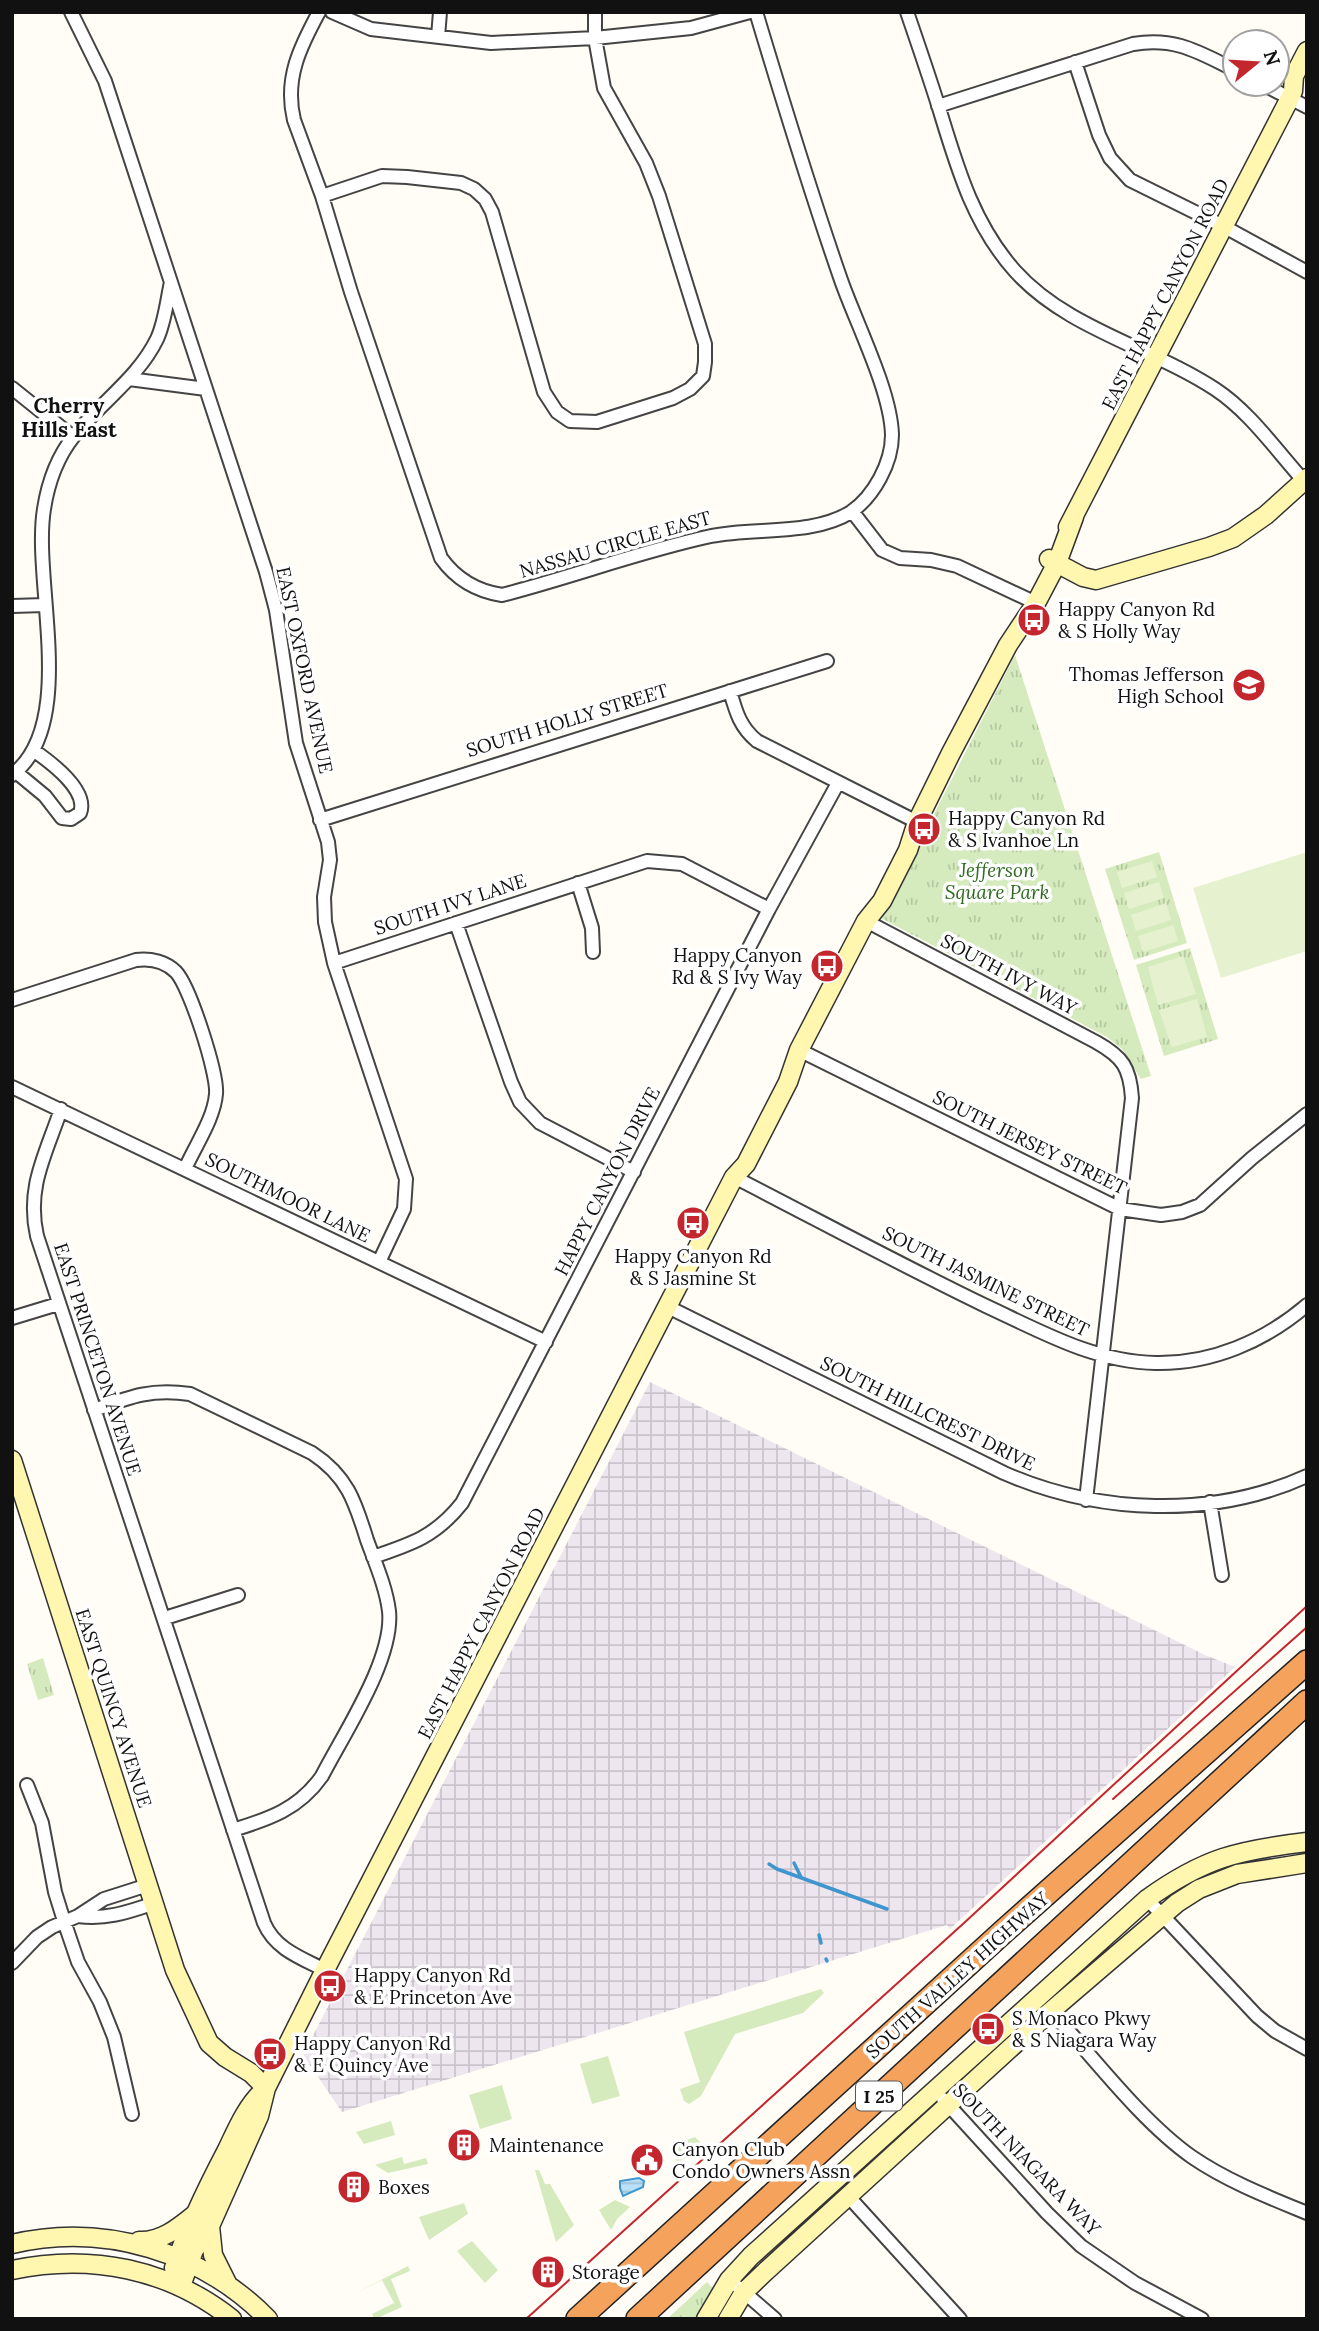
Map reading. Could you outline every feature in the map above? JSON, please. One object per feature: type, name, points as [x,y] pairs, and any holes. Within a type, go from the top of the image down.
[{"type":"highway","name":"SOUTH VALLEY HIGHWAY","points":[[578,2319],[993,1941],[1307,1662]]},
{"type":"highway","name":"SOUTH VALLEY HIGHWAY","points":[[638,2319],[1307,1702]]},
{"type":"street","name":"EAST OXFORD AVENUE","points":[[71,12],[105,80],[266,572],[276,610],[296,744],[328,842],[330,860],[323,908],[334,963],[406,1179],[404,1209],[379,1262]]},
{"type":"street","name":"NASSAU CIRCLE EAST","points":[[320,12],[295,61],[291,79],[294,120],[322,196],[351,292],[441,558],[451,572],[464,582],[502,595],[710,536],[833,520],[852,511],[865,499],[882,473],[891,445],[891,421],[884,395],[841,282],[756,12]]},
{"type":"street","points":[[332,12],[371,29],[491,43],[595,38],[691,28],[750,12]]},
{"type":"street","points":[[438,37],[440,12]]},
{"type":"street","points":[[322,196],[382,176],[461,183],[474,189],[485,199],[492,212],[544,391],[557,412],[570,421],[597,422],[673,398],[690,389],[703,376],[705,344],[659,196],[646,163],[604,88],[595,38],[595,12]]},
{"type":"street","points":[[907,12],[962,184],[987,234],[1016,272],[1061,309],[1157,356],[1214,389],[1233,403],[1305,479],[1252,526],[1233,538],[1209,547],[1096,580],[1083,578],[1052,560]]},
{"type":"street","points":[[938,106],[1133,44],[1161,42],[1188,47],[1221,64]]},
{"type":"street","name":"EAST HAPPY CANYON ROAD","points":[[184,2260],[210,2226],[259,2116],[266,2088],[734,1177],[736,1161],[748,1137],[780,1077],[799,1050],[866,921],[870,901],[899,846],[917,822],[1223,226],[1297,90],[1294,76],[1307,51]]},
{"type":"street","points":[[1075,62],[1099,135],[1120,171],[1130,180],[1307,272]]},
{"type":"street","points":[[1297,90],[1307,107]]},
{"type":"street","points":[[33,750],[70,782],[81,800],[80,813],[71,819],[62,818],[45,796],[14,773],[33,750],[46,712],[50,681],[42,547],[43,512],[56,466],[73,437],[130,379],[157,338],[171,282]]},
{"type":"street","points":[[130,379],[206,389]]},
{"type":"street","points":[[12,388],[73,437]]},
{"type":"street","points":[[852,511],[882,550],[900,558],[931,560],[957,566],[1031,601]]},
{"type":"street","points":[[12,606],[45,604]]},
{"type":"street","name":"SOUTH HOLLY STREET","points":[[320,820],[827,661]]},
{"type":"street","points":[[730,691],[738,720],[757,741],[917,822]]},
{"type":"street","name":"HAPPY CANYON DRIVE","points":[[373,1557],[421,1540],[442,1526],[462,1503],[769,909],[838,783]]},
{"type":"street","name":"SOUTH IVY LANE","points":[[334,963],[647,861],[682,864],[769,909]]},
{"type":"street","points":[[578,883],[592,928],[593,952]]},
{"type":"street","name":"SOUTH IVY WAY","points":[[866,921],[1114,1052],[1128,1069],[1132,1098],[1120,1209]]},
{"type":"street","points":[[456,923],[520,1102],[547,1128],[634,1172]]},
{"type":"street","points":[[12,1000],[136,960],[155,960],[176,972],[186,986],[216,1081],[212,1110],[185,1168]]},
{"type":"street","name":"SOUTH JERSEY STREET","points":[[799,1050],[1120,1209],[1161,1215],[1182,1212],[1200,1205],[1252,1158],[1307,1114]]},
{"type":"street","name":"SOUTHMOOR LANE","points":[[12,1087],[546,1342]]},
{"type":"street","name":"EAST PRINCETON AVENUE","points":[[61,1109],[38,1168],[33,1212],[37,1236],[267,1930],[286,1950],[325,1970]]},
{"type":"street","name":"SOUTH JASMINE STREET","points":[[734,1177],[951,1289],[1063,1342],[1103,1357],[1155,1363],[1206,1357],[1230,1351],[1280,1326],[1307,1305]]},
{"type":"street","points":[[1086,1500],[1120,1209]]},
{"type":"street","points":[[12,1318],[58,1304]]},
{"type":"street","name":"SOUTH HILLCREST DRIVE","points":[[668,1307],[1004,1473],[1028,1484],[1086,1500],[1173,1507],[1249,1495],[1307,1476]]},
{"type":"street","points":[[94,1410],[152,1391],[190,1394],[312,1453],[327,1463],[343,1480],[358,1509],[389,1608],[388,1639],[382,1661],[322,1776],[312,1790],[280,1814],[233,1830]]},
{"type":"street","name":"EAST QUINCY AVENUE","points":[[12,1460],[175,1970],[209,2043],[251,2073],[266,2088]]},
{"type":"street","points":[[1210,1502],[1222,1575]]},
{"type":"street","points":[[164,1618],[238,1595]]},
{"type":"street","points":[[27,1785],[42,1824],[55,1892],[64,1921],[78,1962],[108,2020],[132,2114]]},
{"type":"street","points":[[706,2319],[729,2280],[751,2256],[1147,1899],[1181,1875],[1212,1860],[1259,1848],[1307,1842]]},
{"type":"street","points":[[728,2319],[744,2292],[1051,2011],[1161,1915],[1188,1895],[1227,1877],[1262,1868],[1307,1863]]},
{"type":"street","points":[[12,1963],[37,1937],[64,1921],[78,1916],[104,1899],[148,1885]]},
{"type":"street","points":[[1147,1899],[1257,2015],[1275,2031],[1307,2049]]},
{"type":"street","points":[[78,1916],[97,1919],[110,1917],[155,1903]]},
{"type":"street","points":[[1051,2011],[1140,2109],[1181,2149],[1219,2173],[1307,2213]]},
{"type":"street","name":"EAST HAPPY CANYON ROAD","points":[[175,2283],[184,2260],[194,2215],[245,2115],[253,2101],[266,2088]]},
{"type":"street","name":"SOUTH NIAGARA WAY","points":[[934,2089],[1047,2213],[1081,2246],[1135,2283],[1202,2319]]},
{"type":"street","points":[[848,2196],[960,2319]]},
{"type":"street","points":[[12,2244],[46,2238],[84,2236],[145,2242],[160,2237],[194,2215]]},
{"type":"street","points":[[210,2226],[213,2255],[219,2271],[232,2288]]},
{"type":"street","points":[[128,2241],[184,2260],[232,2288],[268,2319]]},
{"type":"street","points":[[12,2270],[50,2263],[89,2263],[134,2270],[175,2283],[232,2319]]},
{"type":"street","points":[[729,2280],[775,2319]]},
{"type":"shaded area","points":[[650,1382],[1205,1655],[1235,1667],[950,1929],[947,1925],[342,2112],[303,2055]]},
{"type":"green space","name":"Jefferson Square Park","points":[[1015,655],[1151,1076],[1141,1079],[1122,1049],[1107,1037],[881,918]]},
{"type":"green space","points":[[1159,852],[1187,943],[1134,960],[1105,869]]},
{"type":"green space","points":[[1307,852],[1307,951],[1221,978],[1193,888]]},
{"type":"green space","points":[[1152,861],[1157,877],[1122,888],[1117,872]]},
{"type":"green space","points":[[1159,882],[1164,898],[1129,909],[1124,893]]},
{"type":"green space","points":[[1166,903],[1171,920],[1136,931],[1131,915]]},
{"type":"green space","points":[[1173,925],[1178,941],[1143,952],[1138,936]]},
{"type":"green space","points":[[1190,948],[1218,1039],[1164,1056],[1136,965]]},
{"type":"green space","points":[[1183,956],[1196,994],[1158,1005],[1148,967]]},
{"type":"green space","points":[[1197,999],[1207,1037],[1172,1047],[1159,1010]]},
{"type":"green space","points":[[43,1658],[54,1695],[38,1700],[27,1664]]},
{"type":"green space","points":[[821,1989],[824,1993],[803,2013],[735,2034],[701,2096],[689,2104],[684,2101],[680,2089],[700,2082],[684,2032]]},
{"type":"green space","points":[[608,2056],[620,2096],[592,2104],[580,2064]]},
{"type":"green space","points":[[502,2085],[512,2119],[480,2129],[469,2095]]},
{"type":"green space","points":[[391,2121],[395,2135],[364,2144],[356,2132]]},
{"type":"green space","points":[[695,2137],[704,2146],[675,2166],[678,2143]]},
{"type":"green space","points":[[402,2157],[404,2164],[426,2158],[428,2164],[388,2173],[375,2165]]},
{"type":"green space","points":[[535,2170],[539,2170],[545,2184],[550,2184],[574,2225],[556,2242]]},
{"type":"green space","points":[[615,2200],[630,2207],[617,2219],[611,2230],[599,2210]]},
{"type":"green space","points":[[464,2203],[468,2214],[429,2240],[419,2217]]},
{"type":"green space","points":[[472,2241],[498,2270],[485,2283],[457,2251]]},
{"type":"green space","points":[[408,2266],[410,2271],[391,2279],[402,2307],[375,2319],[372,2314],[394,2303],[382,2280],[352,2295]]},
{"type":"green space","points":[[707,2282],[713,2288],[696,2319],[667,2319]]},
{"type":"water","points":[[639,2178],[644,2181],[643,2187],[623,2196],[620,2181]]},
{"type":"waterway","points":[[794,1863],[801,1877]]},
{"type":"waterway","points":[[769,1864],[887,1909]]},
{"type":"waterway","points":[[819,1935],[821,1943]]},
{"type":"tram line","points":[[526,2319],[964,1923],[1307,1606]]},
{"type":"tram line","points":[[1113,1799],[1307,1627]]},
{"type":"place","name":"Happy Canyon Rd & S Holly Way","points":[[1034,620]]},
{"type":"place","name":"Thomas Jefferson High School","points":[[1249,685]]},
{"type":"place","name":"Happy Canyon Rd & S Ivanhoe Ln","points":[[924,829]]},
{"type":"place","name":"Happy Canyon Rd & S Ivy Way","points":[[827,966]]},
{"type":"place","name":"Happy Canyon Rd & S Jasmine St","points":[[693,1223]]},
{"type":"place","name":"Happy Canyon Rd & E Princeton Ave","points":[[330,1986]]},
{"type":"place","name":"S Monaco Pkwy & S Niagara Way","points":[[988,2029]]},
{"type":"place","name":"Happy Canyon Rd & E Quincy Ave","points":[[270,2054]]},
{"type":"place","name":"Maintenance","points":[[464,2145]]},
{"type":"place","name":"Canyon Club Condo Owners Assn","points":[[647,2160]]},
{"type":"place","name":"Boxes","points":[[354,2187]]},
{"type":"place","name":"Storage","points":[[548,2272]]},
{"type":"district","name":"Cherry Hills East","points":[[69,417]]}]
